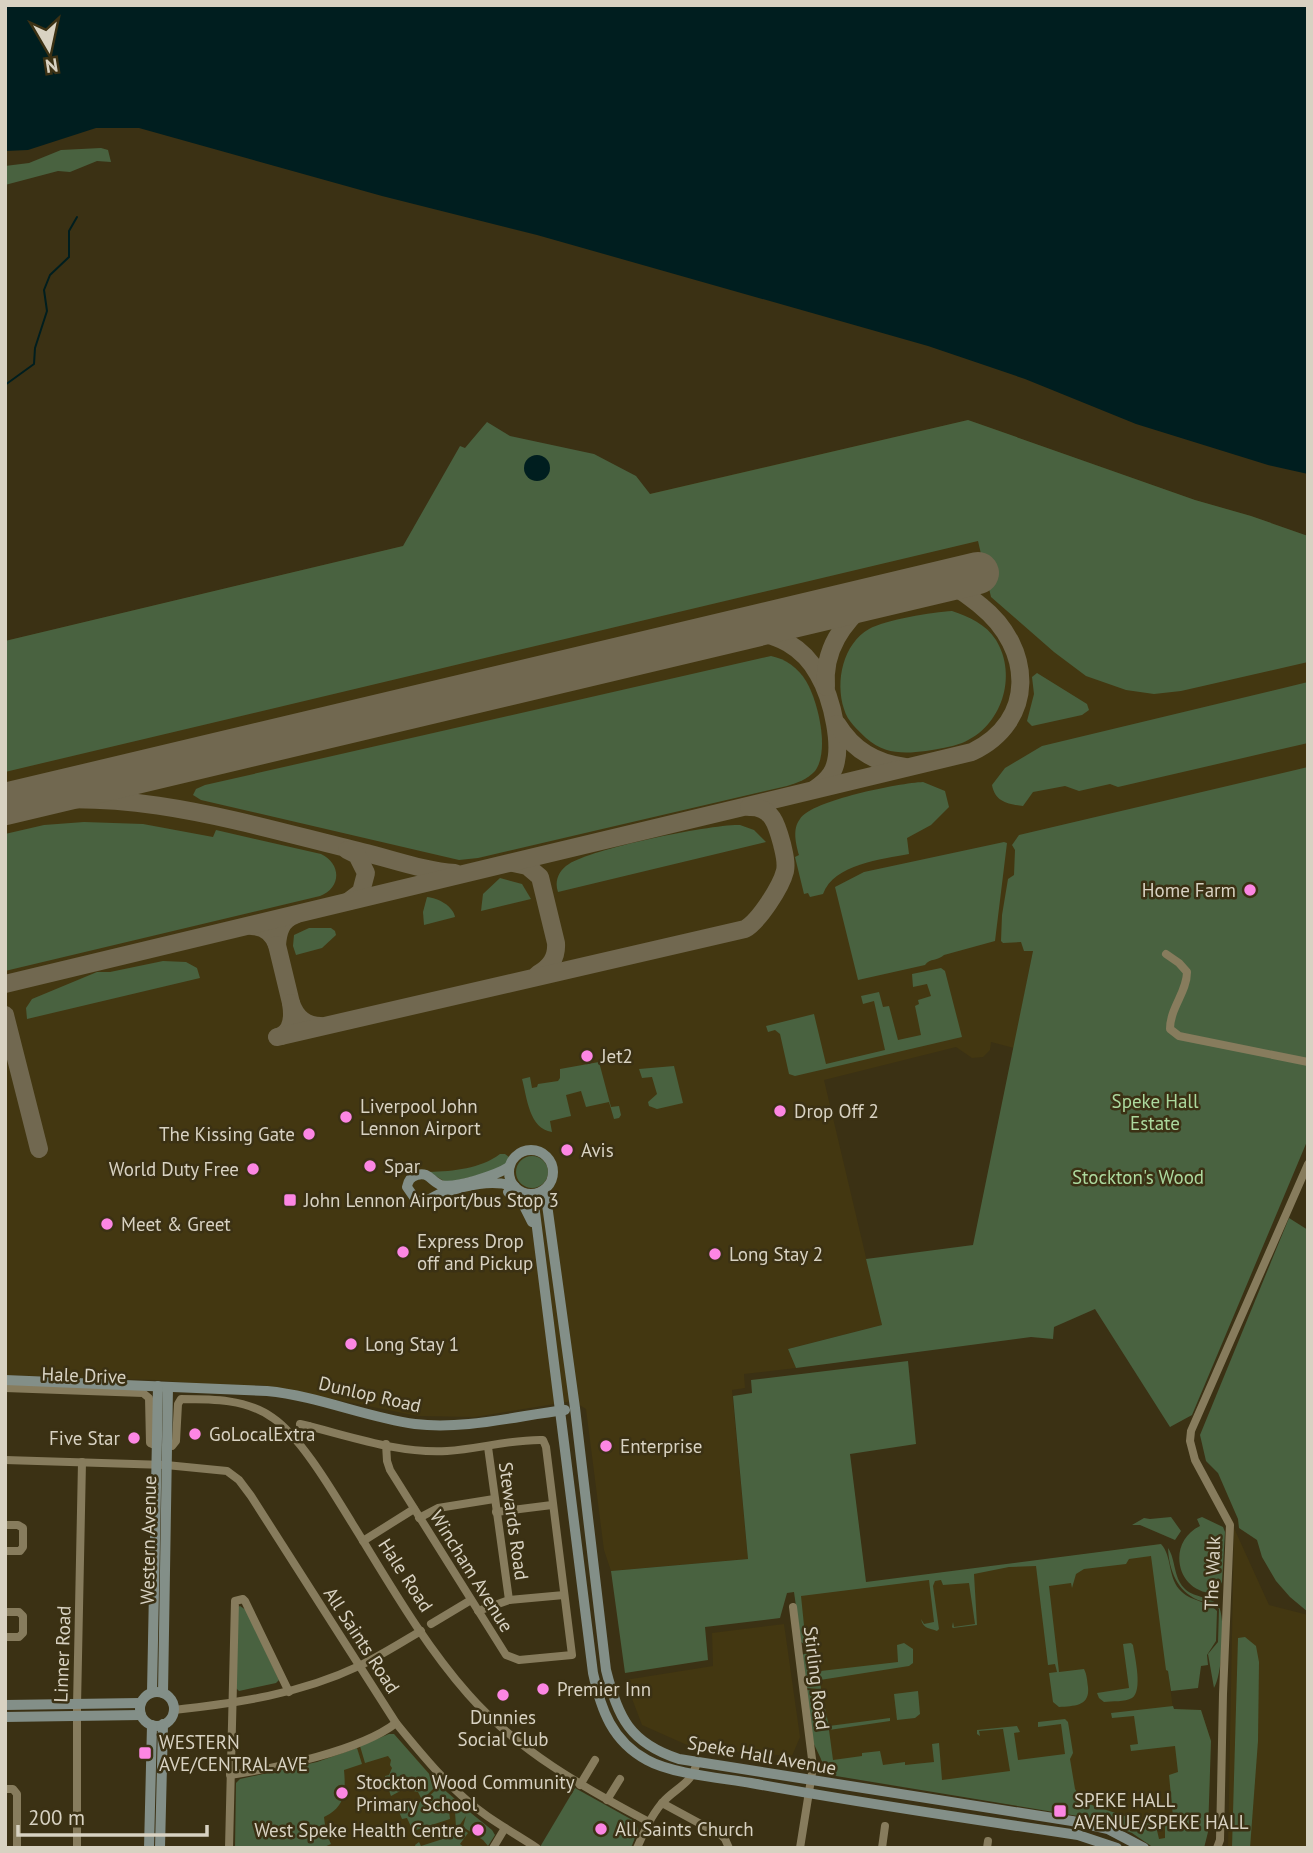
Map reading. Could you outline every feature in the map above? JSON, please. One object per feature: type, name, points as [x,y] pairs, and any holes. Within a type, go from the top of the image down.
[{"type":"street","points":[[1166,954],[1179,962],[1187,972],[1185,985],[1170,1017],[1170,1029],[1178,1036],[1308,1062]]},
{"type":"street","points":[[524,1151],[544,1153],[552,1163],[554,1174],[545,1190],[528,1194],[515,1187],[495,1182],[420,1201],[411,1194],[407,1183],[413,1176],[422,1174],[440,1185],[450,1185],[496,1174],[509,1167],[516,1155],[524,1151]]},
{"type":"street","name":"The Walk","points":[[1217,1848],[1220,1840],[1230,1525],[1195,1460],[1190,1441],[1191,1431],[1308,1164]]},
{"type":"street","points":[[509,1167],[511,1181],[515,1187]]},
{"type":"street","points":[[466,1188],[497,1188],[515,1196],[530,1216],[540,1252]]},
{"type":"street","name":"Speke Hall Avenue","points":[[545,1190],[575,1408],[605,1662],[614,1700],[630,1730],[641,1741],[679,1759],[811,1782],[1072,1821],[1108,1829],[1144,1848]]},
{"type":"street","name":"Speke Hall Avenue","points":[[528,1194],[535,1212],[593,1673],[600,1705],[612,1728],[633,1751],[662,1766],[809,1794],[1078,1835],[1117,1848]]},
{"type":"street","points":[[5,1380],[121,1389],[163,1387]]},
{"type":"street","name":"Dunlop Road","points":[[163,1387],[281,1392],[417,1424],[465,1424],[575,1408]]},
{"type":"street","name":"Western Avenue","points":[[158,1693],[163,1387]]},
{"type":"street","name":"Hale Drive","points":[[5,1388],[121,1389],[143,1393],[149,1398],[149,1439],[152,1445],[162,1446]]},
{"type":"street","name":"Hale Road","points":[[162,1446],[172,1446],[176,1441],[178,1404],[181,1399],[225,1401],[258,1409],[284,1427],[332,1491],[421,1631],[459,1684],[486,1712],[546,1762],[607,1800],[649,1822]]},
{"type":"street","points":[[306,1437],[304,1425],[429,1451],[543,1440],[564,1595],[509,1600],[478,1611]]},
{"type":"street","name":"Wincham Avenue","points":[[386,1444],[390,1470],[506,1656],[512,1659],[572,1655],[564,1595]]},
{"type":"street","name":"Stewards Road","points":[[488,1447],[509,1600]]},
{"type":"street","name":"All Saints Road","points":[[5,1460],[161,1465],[228,1471],[239,1480],[396,1723],[455,1790],[486,1815],[537,1848]]},
{"type":"street","name":"Linner Road","points":[[77,1848],[82,1462]]},
{"type":"street","points":[[419,1518],[438,1508],[494,1499]]},
{"type":"street","points":[[496,1512],[552,1505]]},
{"type":"street","points":[[363,1541],[414,1509]]},
{"type":"street","points":[[5,1525],[18,1525],[23,1528],[23,1547],[20,1550],[5,1551]]},
{"type":"street","points":[[430,1624],[471,1600]]},
{"type":"street","points":[[229,1848],[235,1601],[245,1601],[289,1692]]},
{"type":"street","name":"Stirling Road","points":[[793,1607],[813,1767],[800,1848]]},
{"type":"street","points":[[5,1612],[19,1612],[23,1616],[23,1633],[19,1637],[5,1637]]},
{"type":"street","points":[[174,1710],[233,1703],[289,1692],[359,1665],[421,1631]]},
{"type":"street","points":[[605,1662],[601,1678],[612,1712],[607,1718]]},
{"type":"street","points":[[5,1717],[141,1709],[158,1693],[171,1700],[174,1710],[170,1718],[158,1725]]},
{"type":"street","points":[[5,1705],[77,1711]]},
{"type":"street","points":[[141,1709],[158,1725],[160,1848]]},
{"type":"street","points":[[230,1775],[326,1754],[387,1730],[396,1723]]},
{"type":"street","points":[[149,1848],[158,1725]]},
{"type":"street","points":[[580,1784],[595,1760]]},
{"type":"street","points":[[637,1848],[662,1802],[695,1773],[697,1761]]},
{"type":"street","points":[[607,1800],[620,1779]]},
{"type":"street","points":[[5,1789],[13,1789],[17,1794],[17,1848]]},
{"type":"street","points":[[662,1802],[721,1835],[729,1848]]},
{"type":"street","points":[[882,1848],[885,1826]]},
{"type":"street","points":[[493,1848],[505,1828]]},
{"type":"shaded area","name":"Liverpool John Lennon Airport","points":[[968,420],[1195,500],[1308,536],[1308,795],[1035,941],[1014,1048],[991,1042],[990,1050],[983,1057],[972,1058],[956,1047],[824,1080],[882,1325],[788,1349],[796,1368],[744,1374],[745,1388],[732,1390],[748,1559],[611,1571],[604,1550],[586,1409],[573,1401],[475,1417],[418,1416],[262,1385],[240,1387],[155,1380],[5,1375],[5,641],[403,546],[649,494]]},
{"type":"shaded area","points":[[1234,1528],[1269,1605],[1308,1615],[1308,1848],[1228,1848]]},
{"type":"shaded area","points":[[1161,1544],[1168,1670],[1173,1709],[1201,1710],[1211,1741],[1208,1832],[1204,1848],[1161,1848],[1135,1830],[1100,1817],[822,1770],[798,1592]]},
{"type":"shaded area","points":[[784,1624],[800,1737],[792,1756],[687,1745],[642,1725],[625,1680],[713,1666],[712,1633]]},
{"type":"shaded area","name":"Stockton Wood Community Primary School","points":[[394,1734],[438,1783],[495,1835],[487,1848],[235,1848],[236,1783],[240,1779],[317,1762]]},
{"type":"green space","points":[[61,150],[108,150],[111,162],[97,161],[70,172],[58,171],[5,185],[5,166],[29,163]]},
{"type":"green space","points":[[968,420],[1195,500],[1308,536],[1308,662],[1181,691],[1154,694],[1126,690],[1086,676],[991,597],[978,541],[5,772],[5,641],[403,546],[460,446],[465,448],[487,422],[510,436],[594,454],[636,476],[650,494]]},
{"type":"green space","points":[[952,611],[982,625],[996,640],[1006,669],[1002,699],[996,713],[976,735],[962,743],[909,752],[894,752],[880,747],[860,732],[845,713],[840,687],[847,654],[860,636],[876,626],[909,617]]},
{"type":"green space","points":[[771,656],[787,662],[803,676],[815,701],[821,726],[822,751],[815,771],[787,786],[478,858],[459,860],[201,800],[193,795],[196,789],[205,785]]},
{"type":"green space","points":[[1037,673],[1087,704],[1089,710],[1082,715],[1032,726],[1027,721],[1034,694],[1032,677]]},
{"type":"green space","points":[[1308,682],[1308,743],[1118,787],[1110,784],[1079,791],[1065,786],[1033,792],[1023,806],[999,799],[994,791],[992,785],[1005,768],[1042,746]]},
{"type":"green space","name":"Speke Hall Estate","points":[[1308,767],[1308,1139],[1192,1415],[1170,1427],[1095,1309],[1054,1327],[1053,1339],[1031,1337],[796,1368],[788,1349],[882,1325],[866,1259],[973,1245],[1033,951],[1024,951],[1021,942],[1001,941],[1008,879],[1014,875],[1015,850],[1012,845],[1019,835]]},
{"type":"green space","points":[[923,782],[945,791],[949,807],[931,825],[907,838],[909,854],[848,869],[829,884],[823,894],[810,897],[808,893],[804,894],[795,857],[799,855],[795,832],[800,819],[821,805],[838,799],[877,789]]},
{"type":"green space","points":[[84,822],[143,824],[213,837],[216,830],[321,854],[333,864],[335,882],[320,896],[5,971],[5,834],[44,825]]},
{"type":"green space","points":[[740,825],[754,830],[766,842],[558,892],[557,880],[560,873],[565,866],[581,858],[652,838]]},
{"type":"green space","points":[[1007,843],[995,941],[944,955],[925,965],[858,980],[835,887],[864,872]]},
{"type":"green space","points":[[500,878],[522,884],[531,899],[481,911],[483,894]]},
{"type":"green space","points":[[427,897],[444,903],[455,917],[424,925],[423,912]]},
{"type":"green space","points":[[309,928],[331,928],[336,935],[322,948],[296,955],[294,935]]},
{"type":"green space","points":[[163,961],[186,962],[197,968],[200,978],[27,1019],[26,1008],[32,999],[97,972],[110,972]]},
{"type":"green space","points":[[941,968],[945,971],[962,1037],[795,1076],[789,1074],[780,1034],[775,1030],[768,1032],[766,1026],[814,1014],[826,1064],[885,1050],[874,1001],[863,1004],[861,996],[879,992],[883,1007],[889,1006],[898,1040],[921,1035],[915,1006],[919,1004],[918,1000],[931,996],[927,984],[913,987],[912,974]]},
{"type":"green space","points":[[599,1062],[611,1107],[619,1106],[619,1118],[614,1119],[609,1102],[586,1107],[581,1091],[566,1095],[571,1116],[550,1121],[552,1132],[538,1125],[530,1111],[522,1079],[530,1077],[532,1088],[537,1087],[538,1084],[558,1081],[560,1069]]},
{"type":"green space","points":[[674,1066],[683,1103],[657,1109],[649,1106],[648,1102],[657,1094],[652,1077],[642,1078],[639,1069]]},
{"type":"green space","points":[[500,1154],[509,1157],[500,1170],[454,1181],[444,1181],[429,1172],[475,1166]]},
{"type":"green space","points":[[532,1156],[543,1161],[548,1172],[543,1183],[532,1188],[521,1183],[516,1172],[521,1161]]},
{"type":"green space","points":[[1289,1218],[1308,1230],[1308,1612],[1276,1581],[1262,1557],[1257,1540],[1239,1528],[1238,1519],[1218,1473],[1206,1461],[1200,1435]]},
{"type":"green space","points":[[908,1361],[916,1444],[850,1454],[866,1582],[1161,1544],[1179,1589],[1217,1611],[1216,1641],[1207,1655],[1208,1665],[1201,1666],[1198,1688],[1171,1691],[1151,1556],[1129,1559],[1126,1564],[1084,1569],[1076,1574],[1072,1588],[1071,1583],[1049,1586],[1059,1672],[1084,1669],[1086,1675],[1087,1698],[1076,1705],[1059,1707],[1053,1702],[1049,1673],[1057,1672],[1055,1664],[1048,1665],[1036,1566],[1009,1567],[974,1574],[977,1625],[953,1628],[952,1627],[953,1622],[954,1627],[975,1624],[969,1583],[943,1585],[941,1580],[935,1581],[933,1586],[939,1629],[937,1631],[925,1626],[921,1619],[924,1624],[934,1622],[929,1580],[801,1596],[806,1645],[801,1642],[794,1592],[787,1593],[780,1618],[705,1627],[708,1660],[625,1673],[611,1571],[748,1559],[733,1396],[752,1393],[751,1380]]},
{"type":"green space","points":[[1171,1517],[1181,1531],[1175,1540],[1140,1525],[1132,1525],[1144,1518]]},
{"type":"green space","points":[[1202,1517],[1223,1527],[1225,1532],[1222,1582],[1216,1593],[1192,1586],[1180,1567],[1182,1544],[1189,1534],[1200,1526],[1197,1519]]},
{"type":"green space","points":[[1168,1548],[1184,1588],[1192,1594],[1214,1601],[1220,1610],[1222,1645],[1214,1688],[1208,1654],[1218,1642],[1219,1609],[1185,1591],[1172,1572]]},
{"type":"green space","points":[[240,1606],[246,1610],[279,1680],[239,1691],[236,1688]]},
{"type":"green space","points":[[1245,1637],[1256,1646],[1259,1662],[1258,1741],[1250,1848],[1232,1848],[1238,1638]]},
{"type":"green space","points":[[904,1643],[913,1649],[913,1663],[909,1666],[820,1680],[821,1689],[806,1688],[802,1655],[809,1652],[812,1672],[898,1662],[897,1645]]},
{"type":"green space","points":[[1123,1644],[1133,1645],[1137,1689],[1132,1698],[1104,1702],[1097,1693],[1129,1688]]},
{"type":"green space","points":[[806,1690],[821,1691],[829,1726],[890,1718],[890,1721],[829,1730],[833,1760],[880,1751],[883,1765],[934,1762],[932,1744],[939,1743],[942,1780],[1010,1771],[1003,1729],[979,1731],[980,1736],[977,1730],[1017,1726],[1020,1732],[1014,1733],[1018,1760],[1065,1754],[1061,1724],[1038,1727],[1038,1722],[1065,1719],[1068,1722],[1073,1753],[1070,1759],[1075,1789],[1081,1799],[1094,1806],[1156,1826],[1159,1839],[1165,1838],[1165,1824],[1173,1817],[1169,1775],[1178,1772],[1175,1746],[1131,1751],[1130,1745],[1138,1744],[1134,1716],[1112,1718],[1111,1713],[1173,1706],[1174,1709],[1201,1710],[1211,1741],[1208,1832],[1204,1848],[1154,1848],[1132,1833],[1096,1819],[824,1774],[821,1759],[812,1740]]},
{"type":"green space","points":[[918,1691],[920,1714],[915,1718],[897,1720],[894,1694]]},
{"type":"green space","points":[[394,1734],[438,1784],[425,1797],[421,1798],[418,1792],[404,1789],[391,1796],[385,1776],[389,1775],[392,1768],[388,1756],[365,1763],[360,1746]]},
{"type":"green space","points":[[357,1748],[362,1764],[344,1770],[343,1798],[336,1809],[324,1817],[331,1844],[322,1848],[235,1848],[236,1783],[240,1779],[317,1762]]},
{"type":"green space","points":[[440,1786],[456,1800],[449,1811],[450,1819],[413,1831],[407,1818],[402,1819],[398,1809],[425,1800]]},
{"type":"green space","points":[[575,1788],[636,1822],[638,1830],[631,1848],[540,1847]]},
{"type":"green space","points":[[461,1805],[492,1830],[495,1835],[488,1846],[463,1827],[466,1816],[459,1826],[468,1833],[460,1844],[465,1848],[416,1848],[415,1845],[419,1842],[421,1846],[449,1837],[448,1833],[456,1833],[458,1830],[455,1812]]},
{"type":"water","points":[[5,5],[1308,5],[1308,474],[1268,465],[1136,424],[1025,379],[928,346],[537,235],[382,196],[139,128],[96,128],[28,150],[5,151]]},
{"type":"water","points":[[537,455],[546,459],[550,468],[546,477],[537,481],[528,477],[524,468],[528,459]]},
{"type":"waterway","points":[[5,385],[34,364],[35,348],[47,311],[44,290],[50,275],[69,257],[69,231],[77,217]]},
{"type":"taxiway","points":[[5,984],[972,752],[993,739],[1008,722],[1017,703],[1020,683],[1018,662],[1011,642],[998,623],[981,606],[949,585],[924,585]]},
{"type":"taxiway","points":[[826,687],[831,649],[843,627],[870,599]]},
{"type":"taxiway","points":[[719,634],[754,632],[780,639],[801,652],[815,669],[832,709],[837,738],[837,752],[831,774],[815,789]]},
{"type":"taxiway","points":[[837,724],[850,741],[866,754],[905,767]]},
{"type":"taxiway","points":[[5,805],[50,800],[140,803],[230,819],[420,867],[455,873]]},
{"type":"taxiway","points":[[277,1037],[745,929],[757,919],[774,894],[783,878],[786,864],[780,837],[772,818],[763,810],[749,807]]},
{"type":"taxiway","points":[[347,850],[357,855],[366,873],[361,892],[349,901]]},
{"type":"taxiway","points":[[513,863],[527,866],[540,877],[556,943],[552,962],[538,974]]},
{"type":"taxiway","points":[[251,926],[267,931],[277,945],[281,927],[295,915]]},
{"type":"taxiway","points":[[277,945],[291,1003]]},
{"type":"taxiway","points":[[281,1036],[290,1026],[291,1003],[302,1020],[321,1026]]},
{"type":"taxiway","points":[[5,1015],[39,1149]]},
{"type":"runway","points":[[5,804],[978,573]]},
{"type":"place","name":"Home Farm","points":[[1250,890]]},
{"type":"place","name":"Jet2","points":[[587,1056]]},
{"type":"place","name":"Drop Off 2","points":[[780,1111]]},
{"type":"place","name":"Liverpool John Lennon Airport","points":[[346,1117]]},
{"type":"place","name":"The Kissing Gate","points":[[309,1134]]},
{"type":"place","name":"Avis","points":[[567,1150]]},
{"type":"place","name":"Spar","points":[[370,1166]]},
{"type":"place","name":"World Duty Free","points":[[253,1169]]},
{"type":"place","name":"John Lennon Airport/bus Stop 3","points":[[290,1200]]},
{"type":"place","name":"Meet & Greet","points":[[107,1224]]},
{"type":"place","name":"Express Drop off and Pickup","points":[[403,1252]]},
{"type":"place","name":"Long Stay 2","points":[[715,1254]]},
{"type":"place","name":"Long Stay 1","points":[[351,1344]]},
{"type":"place","name":"GoLocalExtra","points":[[195,1434]]},
{"type":"place","name":"Five Star","points":[[134,1438]]},
{"type":"place","name":"Enterprise","points":[[606,1446]]},
{"type":"place","name":"Premier Inn","points":[[543,1689]]},
{"type":"place","name":"Dunnies Social Club","points":[[503,1695]]},
{"type":"place","name":"WESTERN AVE/CENTRAL AVE","points":[[145,1753]]},
{"type":"place","name":"Stockton Wood Community Primary School","points":[[342,1793]]},
{"type":"place","name":"SPEKE HALL AVENUE/SPEKE HALL","points":[[1060,1811]]},
{"type":"place","name":"All Saints Church","points":[[601,1829]]},
{"type":"place","name":"West Speke Health Centre","points":[[478,1830]]},
{"type":"park label","name":"Stockton's Wood","points":[[1138,1177]]}]
